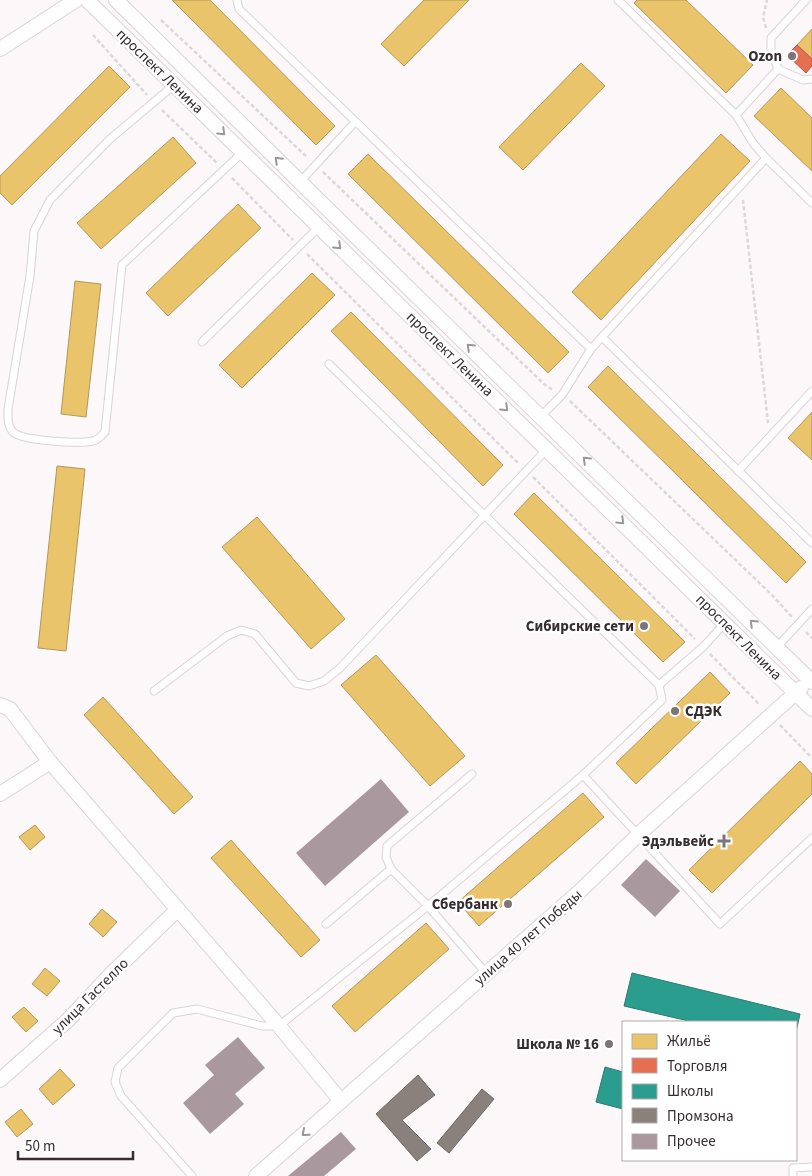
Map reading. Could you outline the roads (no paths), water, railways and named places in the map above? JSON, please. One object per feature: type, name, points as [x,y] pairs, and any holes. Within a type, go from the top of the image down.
[{"type":"street","points":[[0,49],[76,0]]},
{"type":"street","name":"проспект Ленина","points":[[87,0],[812,708]]},
{"type":"street","name":"проспект Ленина","points":[[116,0],[811,681]]},
{"type":"street","name":"улица 40 лет Победы","points":[[256,1176],[579,892],[639,834],[811,681]]},
{"type":"street","points":[[0,705],[10,709],[50,762],[279,1026],[341,1101]]},
{"type":"street","points":[[0,794],[50,762]]},
{"type":"street","name":"улица Гастелло","points":[[0,1080],[68,1020],[112,973],[178,909]]},
{"type":"lane","points":[[237,0],[240,9],[591,349]]},
{"type":"lane","points":[[618,0],[736,115],[753,143],[766,158],[812,202]]},
{"type":"lane","points":[[806,0],[772,38],[772,51],[778,69],[803,80],[812,80]]},
{"type":"lane","points":[[736,115],[778,69]]},
{"type":"lane","points":[[174,85],[110,139],[50,200],[34,231],[30,276],[8,410],[8,424],[13,432],[28,439],[76,442],[92,442],[105,432],[122,265],[243,152]]},
{"type":"lane","points":[[300,182],[355,122]]},
{"type":"lane","points":[[542,416],[562,395],[591,349],[766,158]]},
{"type":"lane","points":[[202,342],[319,226]]},
{"type":"lane","points":[[602,337],[812,543]]},
{"type":"lane","points":[[192,1176],[121,1096],[116,1082],[118,1068],[173,1014],[197,1009],[262,1026],[279,1026],[428,906],[583,774],[662,700],[659,685],[329,364]]},
{"type":"lane","points":[[738,471],[812,391]]},
{"type":"lane","points":[[154,690],[227,636],[241,630],[255,634],[296,683],[309,686],[324,681],[340,668],[547,449]]},
{"type":"lane","points":[[777,647],[812,609]]},
{"type":"lane","points":[[659,685],[703,647],[725,623]]},
{"type":"lane","points":[[472,774],[387,846],[386,857],[391,869],[428,906],[486,973]]},
{"type":"lane","points":[[583,774],[720,924],[812,838]]},
{"type":"lane","points":[[326,924],[391,869]]},
{"type":"lane","points":[[793,1176],[793,1168],[812,1167]]},
{"type":"place","name":"Ozon","points":[[792,56]]},
{"type":"place","name":"Сибирские сети","points":[[644,626]]},
{"type":"place","name":"СДЭК","points":[[675,711]]},
{"type":"place","name":"Эдэльвейс","points":[[724,841]]},
{"type":"place","name":"Сбербанк","points":[[508,904]]},
{"type":"place","name":"Школа № 16","points":[[609,1044]]}]
